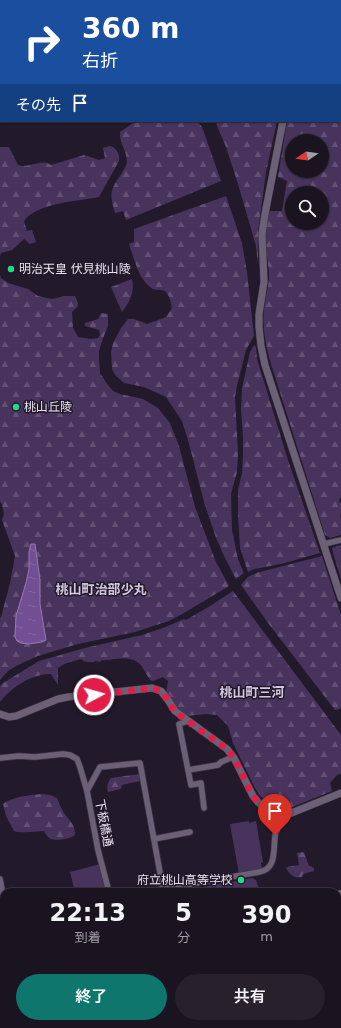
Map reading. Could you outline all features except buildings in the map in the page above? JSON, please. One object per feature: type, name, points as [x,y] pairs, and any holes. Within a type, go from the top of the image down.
[{"type":"street","points":[[283,122],[266,206],[263,229],[262,242],[264,282],[260,314],[262,352],[266,370],[341,598]]},
{"type":"street","points":[[324,544],[341,540]]},
{"type":"street","points":[[0,714],[9,717],[16,716],[58,699],[68,697],[152,688],[161,691],[174,711],[227,749],[258,802],[269,812],[284,816],[341,793]]},
{"type":"street","points":[[188,721],[179,724],[191,785],[200,784],[204,808]]},
{"type":"street","name":"下板橋通","points":[[0,758],[19,756],[35,757],[62,754],[70,755],[77,760],[87,791],[98,850],[108,888]]},
{"type":"street","points":[[188,770],[218,765],[221,762],[233,757]]},
{"type":"street","points":[[87,791],[100,767],[140,763],[163,888]]},
{"type":"street","points":[[169,888],[265,870],[273,861],[276,831],[284,816]]},
{"type":"street","points":[[154,839],[190,832]]},
{"type":"green space","points":[[135,122],[198,122],[202,127],[221,181],[126,220],[123,211],[115,213],[111,198],[112,190],[116,181],[127,162],[120,132]]},
{"type":"green space","points":[[215,122],[277,122],[266,172],[258,232],[258,265],[256,246],[226,147]]},
{"type":"green space","points":[[287,122],[341,122],[341,495],[339,502],[341,503],[341,535],[330,538],[325,535],[271,364],[264,330],[265,305],[269,275],[265,226],[269,211],[282,211],[285,193],[285,230],[329,230],[329,186],[286,186],[287,181],[278,177]]},
{"type":"green space","points":[[110,146],[118,152],[119,161],[99,197],[58,204],[38,210],[24,221],[27,231],[32,230],[36,242],[30,244],[24,239],[12,250],[1,253],[0,256],[0,147],[9,147],[18,165],[26,166],[39,163],[47,163],[51,165],[84,155],[99,160],[105,158],[103,148]]},
{"type":"green space","points":[[226,196],[242,243],[247,272],[254,336],[246,350],[235,397],[238,454],[237,472],[231,494],[232,530],[238,559],[244,573],[236,579],[216,538],[204,502],[182,421],[166,397],[144,387],[124,383],[115,375],[112,369],[111,352],[113,343],[128,319],[134,319],[147,324],[166,317],[172,308],[166,293],[162,290],[151,288],[139,273],[129,244],[134,242],[134,229]]},
{"type":"green space","points":[[0,275],[1,278],[8,283],[28,289],[38,296],[52,299],[65,296],[75,296],[78,306],[72,312],[73,328],[78,337],[91,339],[98,338],[100,335],[99,330],[85,326],[85,323],[98,319],[101,313],[108,314],[108,326],[99,351],[100,373],[113,391],[143,399],[158,408],[170,423],[179,446],[195,507],[216,562],[229,586],[169,621],[135,632],[78,644],[38,656],[8,671],[0,680],[0,618],[10,583],[15,556],[2,520],[4,514],[2,504],[0,502]],"holes":[[[31,544],[35,544],[40,580],[40,604],[45,640],[16,616],[24,593],[28,575],[30,547]]]},
{"type":"green space","points":[[132,279],[133,288],[131,296],[122,312],[111,287]]},
{"type":"green space","points":[[254,345],[256,347],[257,359],[288,460],[320,553],[281,564],[254,569],[248,572],[240,548],[238,490],[242,473],[243,455],[241,409],[242,388],[250,352]]},
{"type":"green space","points":[[341,545],[341,579],[332,548]]},
{"type":"green space","points":[[322,556],[341,615],[341,706],[340,709],[335,710],[268,623],[241,585],[248,577],[256,573]]},
{"type":"green space","points":[[233,591],[341,735],[341,774],[337,775],[330,783],[332,791],[290,808],[280,808],[271,805],[262,798],[255,788],[233,743],[228,726],[217,715],[206,714],[186,716],[178,710],[166,693],[168,681],[163,677],[153,681],[150,680],[140,665],[134,660],[113,659],[102,660],[100,662],[86,662],[81,659],[64,664],[58,668],[58,685],[51,674],[37,676],[22,682],[0,702],[0,686],[39,661],[85,648],[142,635],[184,619],[186,620]]},
{"type":"green space","points":[[139,774],[140,781],[122,785],[121,789],[108,792],[107,788],[111,778]]},
{"type":"green space","points":[[41,794],[50,795],[57,798],[64,813],[73,825],[75,835],[67,839],[54,840],[47,836],[44,831],[14,831],[6,816],[3,804],[16,798]]},
{"type":"green space","points":[[249,821],[249,823],[256,821],[263,862],[261,863],[262,868],[239,874],[230,824]]},
{"type":"green space","points":[[304,852],[309,866],[314,868],[314,871],[303,874],[302,877],[295,877],[286,868],[299,865],[297,853]]},
{"type":"green space","points":[[100,864],[106,888],[74,888],[70,872]]},
{"type":"green space","points":[[252,878],[256,880],[259,888],[198,888]]},
{"type":"water","points":[[31,544],[35,544],[40,580],[40,604],[46,640],[29,644],[17,641],[15,637],[16,616],[29,569],[29,552]]},
{"type":"place","name":"明治天皇 伏見桃山陵","points":[[11,269]]},
{"type":"place","name":"桃山丘陵","points":[[16,407]]},
{"type":"place","name":"府立桃山高等学校","points":[[241,880]]},
{"type":"district","name":"桃山町治部少丸","points":[[101,589]]},
{"type":"district","name":"桃山町三河","points":[[252,692]]},
{"type":"route","points":[[94,695],[152,688],[161,691],[174,711],[227,749],[234,758],[253,796],[259,804],[272,813],[284,816],[279,823],[275,835]]}]
